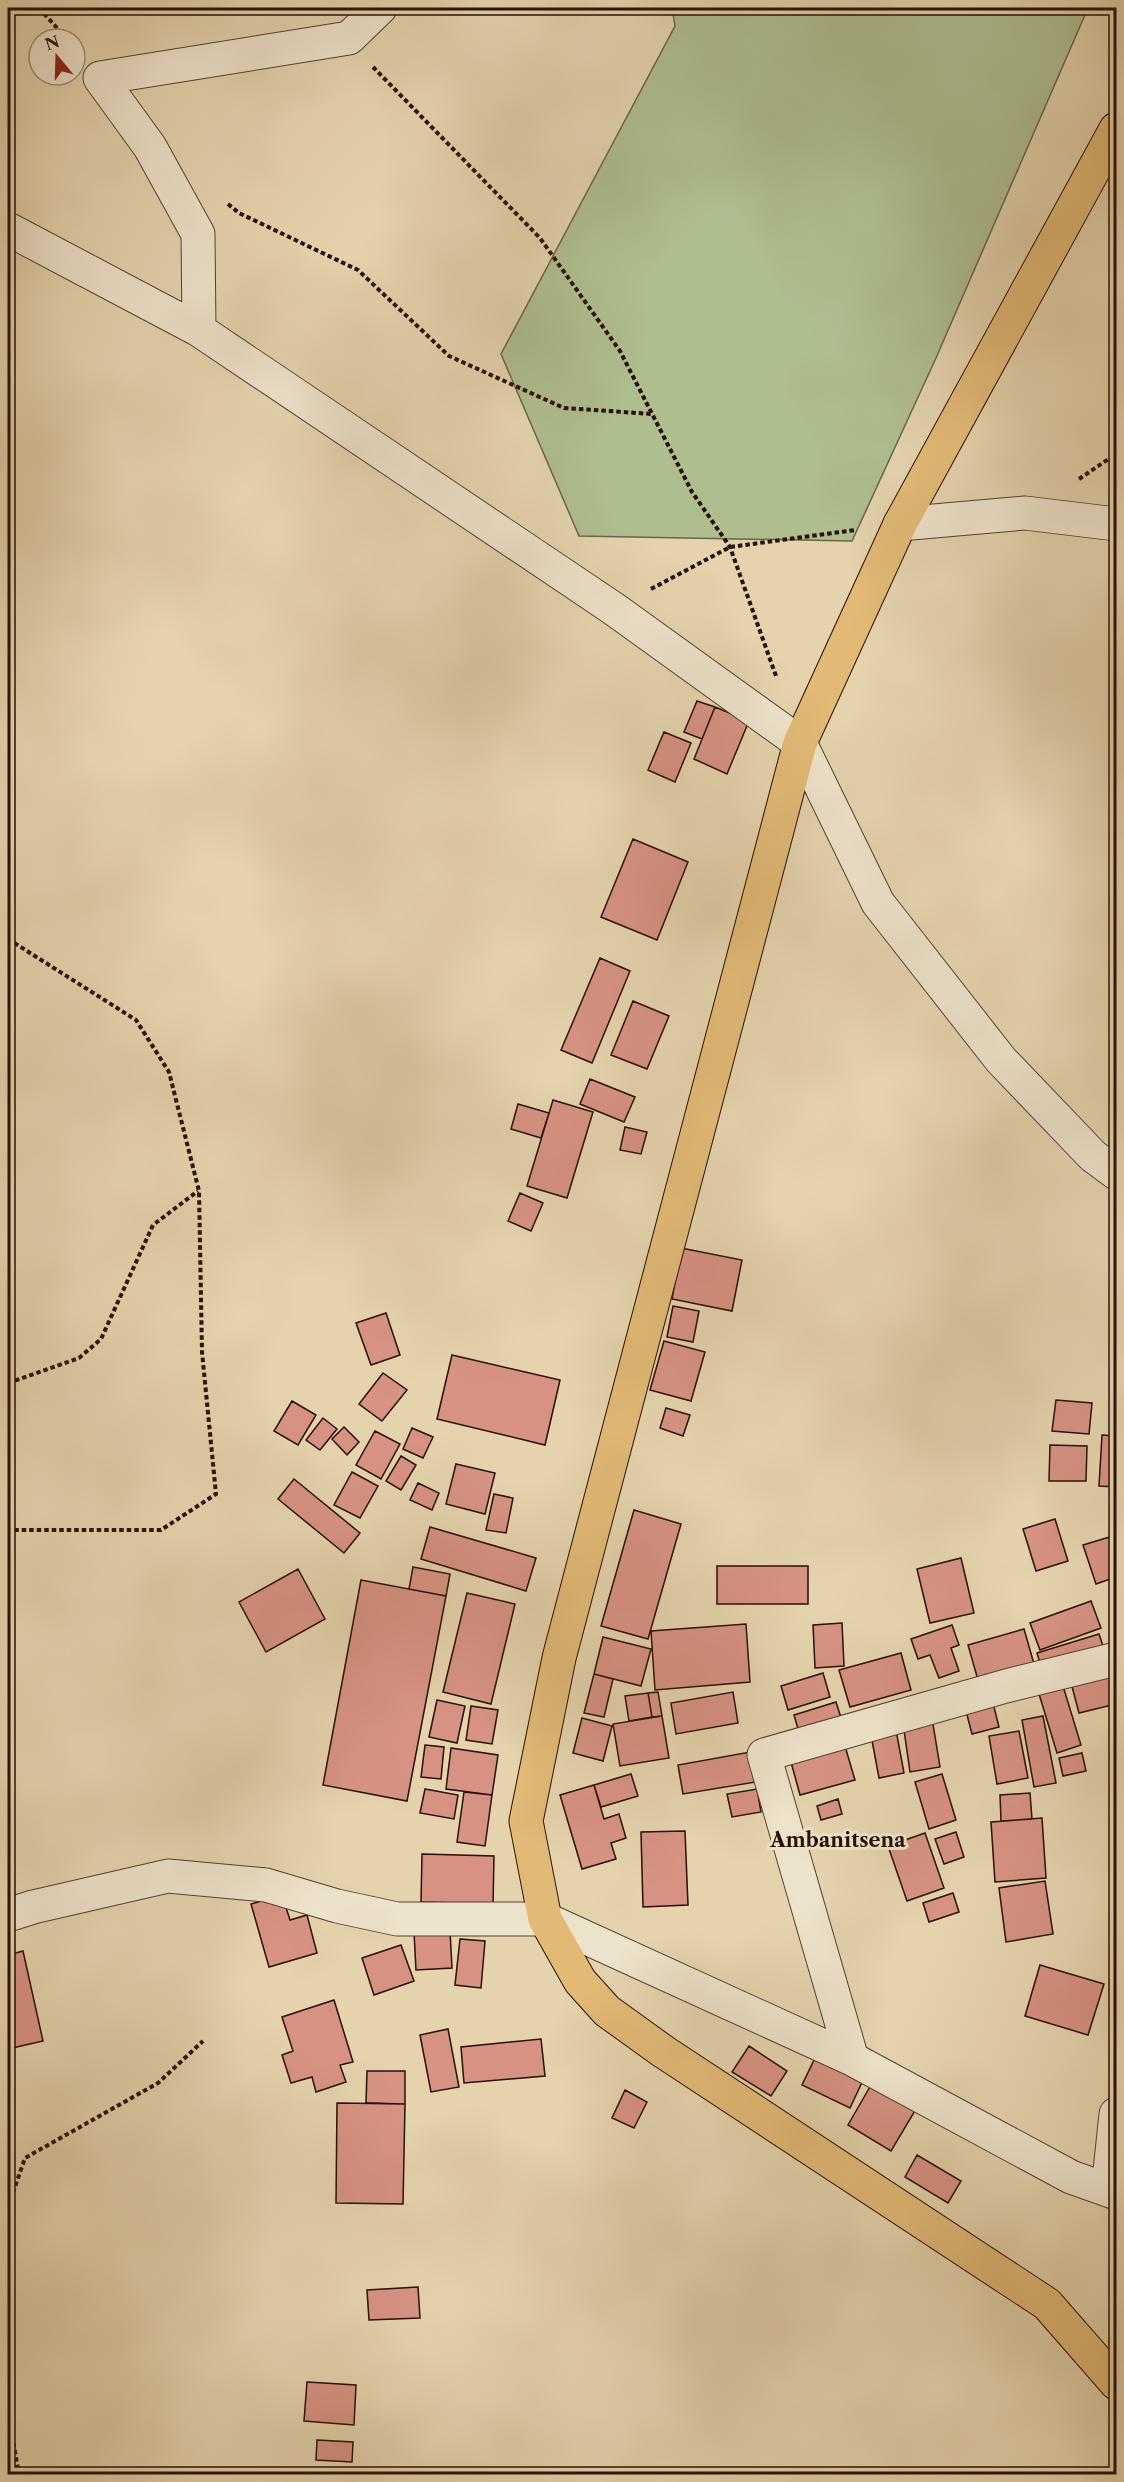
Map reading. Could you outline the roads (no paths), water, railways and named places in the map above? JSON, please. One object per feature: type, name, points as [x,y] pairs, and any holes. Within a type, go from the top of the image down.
[{"type":"main road","points":[[1116,129],[900,524],[800,743],[559,1658],[526,1821],[545,1919],[580,1981],[608,2011],[664,2052],[1047,2304],[1116,2383]]},
{"type":"street","points":[[199,330],[198,234],[150,147],[100,78],[349,38],[380,8]]},
{"type":"street","points":[[8,230],[199,330],[614,609],[800,743],[878,903],[1001,1060],[1093,1156],[1116,1173]]},
{"type":"street","points":[[900,524],[1025,513],[1116,524]]},
{"type":"street","points":[[852,2059],[764,1755],[1006,1686],[1116,1659]]},
{"type":"street","points":[[8,1915],[33,1907],[168,1876],[266,1885],[337,1906],[397,1918],[545,1919],[852,2059],[1071,2177],[1112,2191],[1116,2114]]},
{"type":"district","name":"Ambanitsena","points":[[838,1840]]}]
